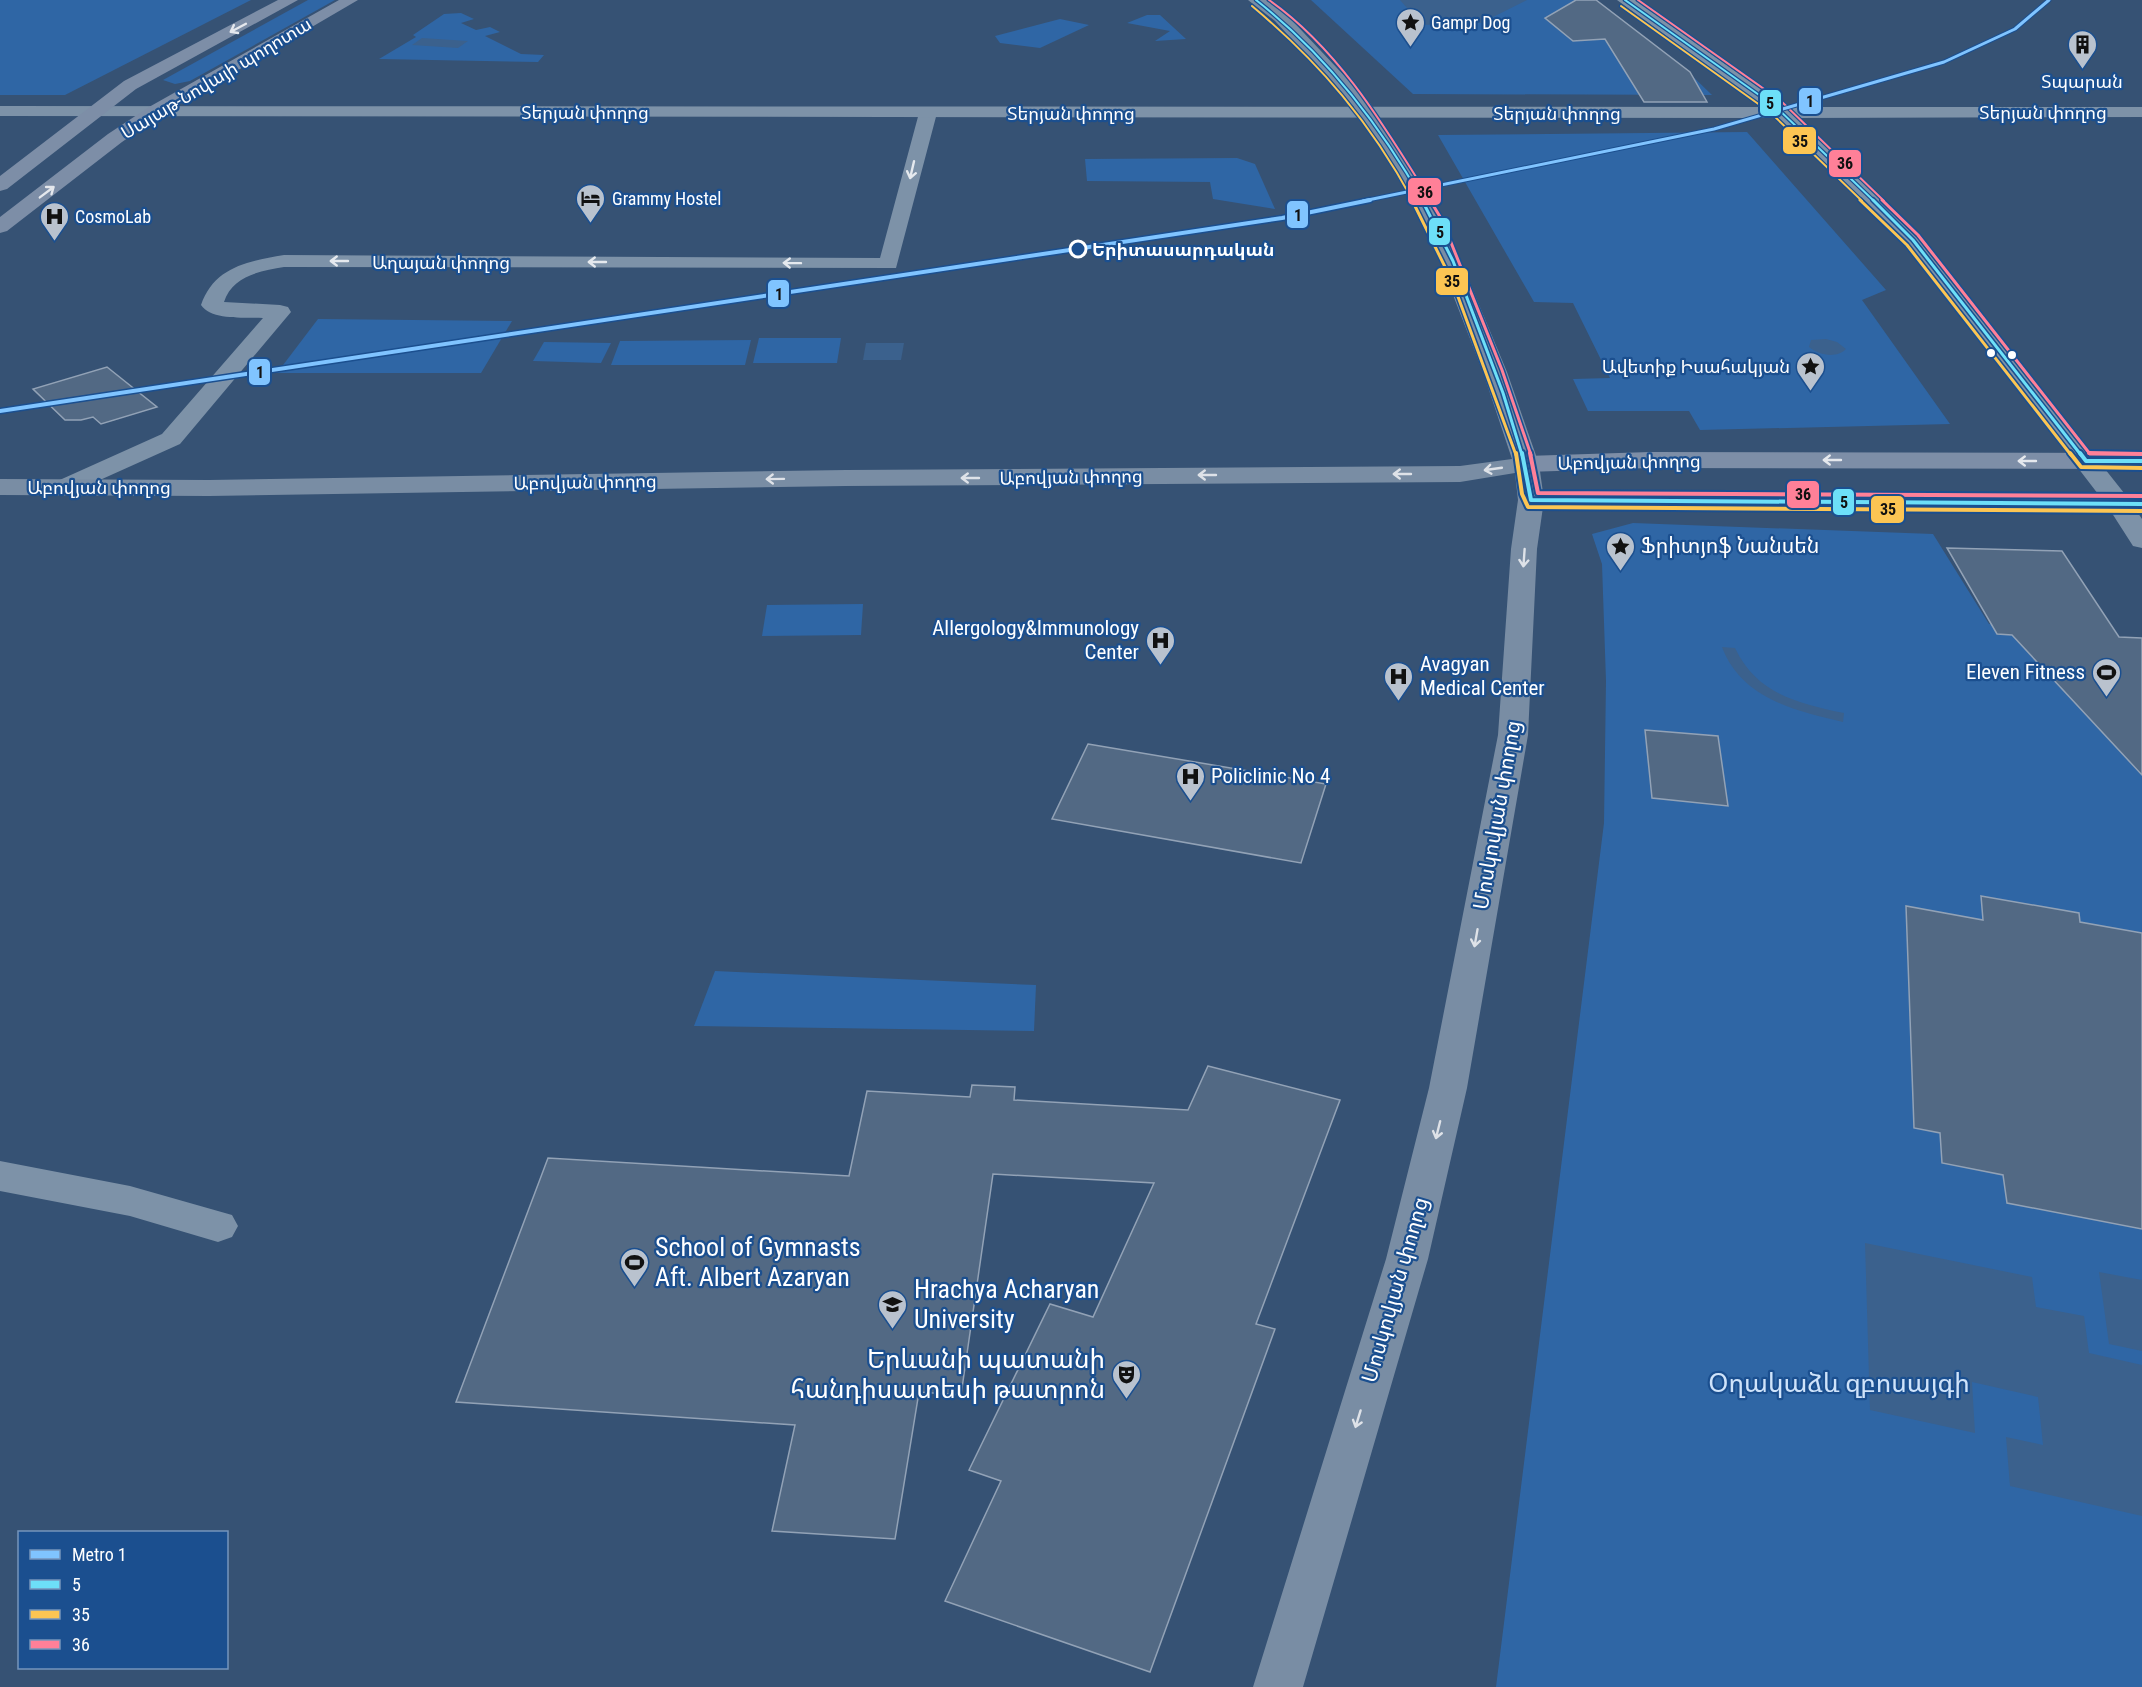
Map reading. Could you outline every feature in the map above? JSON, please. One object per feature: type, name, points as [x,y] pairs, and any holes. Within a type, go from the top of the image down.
[{"type":"main road","name":"Սայաթ-Նովայի պողոտա","points":[[0,184],[130,85],[290,0]]},
{"type":"main road","name":"Սայաթ-Նովայի պողոտա","points":[[0,227],[115,138],[155,111],[351,0]]},
{"type":"main road","name":"Մոսկովյան փողոց","points":[[1256,0],[1281,18],[1319,56],[1368,113],[1440,234],[1495,372],[1528,482],[1513,735],[1448,1088],[1407,1259],[1278,1687]]},
{"type":"main road","name":"Աբովյան փողոց","points":[[1528,482],[1650,460],[2142,461]]},
{"type":"main road","name":"Աբովյան փողոց","points":[[0,487],[1460,474],[1528,482],[2131,504]]},
{"type":"street","points":[[1625,0],[1782,112],[1913,240],[2086,461],[2131,504],[2142,540]]},
{"type":"street","name":"Տերյան փողոց","points":[[0,111],[2142,112]]},
{"type":"street","name":"Աղայան փողոց","points":[[62,488],[171,439],[280,312],[227,310],[212,305],[214,296],[234,273],[284,261],[889,264],[928,113]]},
{"type":"street","points":[[0,1176],[130,1201],[218,1226]]},
{"type":"green space","points":[[0,0],[251,0],[65,95],[0,95]]},
{"type":"green space","points":[[308,0],[335,0],[190,81],[175,84],[163,80]]},
{"type":"green space","points":[[1311,0],[1589,0],[1684,68],[1712,95],[1413,94]]},
{"type":"green space","points":[[461,13],[474,19],[461,23],[476,30],[490,27],[500,32],[485,36],[521,54],[544,55],[538,62],[379,59],[416,37],[413,35],[444,14]]},
{"type":"green space","points":[[1147,15],[1160,15],[1186,39],[1155,41],[1170,31],[1127,23]]},
{"type":"green space","points":[[1060,19],[1089,25],[1040,48],[1000,43],[995,36]]},
{"type":"green space","points":[[1747,132],[1886,290],[1862,300],[1950,424],[1700,430],[1689,411],[1588,411],[1573,379],[1610,378],[1573,303],[1534,302],[1438,135]]},
{"type":"green space","points":[[1237,158],[1255,164],[1275,209],[1213,199],[1210,182],[1087,181],[1085,159]]},
{"type":"green space","points":[[318,319],[512,321],[481,373],[277,373]]},
{"type":"green space","points":[[759,338],[841,338],[837,363],[753,363]]},
{"type":"green space","points":[[751,340],[745,365],[611,365],[620,341]]},
{"type":"green space","points":[[544,342],[611,343],[601,363],[533,361]]},
{"type":"green space","name":"Օղակաձև զբոսայգի","points":[[1633,523],[1933,534],[1989,624],[2105,631],[2142,713],[2142,1687],[1496,1687],[1604,823],[1606,681],[1602,564],[1592,534]]},
{"type":"green space","points":[[863,604],[861,635],[762,636],[767,605]]},
{"type":"green space","points":[[715,971],[1036,985],[1034,1031],[694,1026]]},
{"type":"shaded area","points":[[1400,0],[1527,0],[1481,23],[1422,25]]},
{"type":"shaded area","points":[[422,38],[468,41],[458,48],[412,45]]},
{"type":"shaded area","points":[[1826,339],[1837,342],[1846,349],[1837,354],[1828,355],[1809,347],[1811,340]]},
{"type":"shaded area","points":[[866,343],[904,343],[901,360],[863,360]]},
{"type":"shaded area","points":[[1722,647],[1735,648],[1744,664],[1767,686],[1795,700],[1844,713],[1843,722],[1807,713],[1772,700],[1742,679]]},
{"type":"shaded area","points":[[1865,1243],[2032,1277],[2036,1307],[2084,1316],[2089,1353],[2142,1365],[2142,1516],[2010,1486],[2006,1437],[2043,1445],[2038,1397],[1972,1382],[1975,1433],[1870,1410]]},
{"type":"shaded area","points":[[2099,1272],[2142,1280],[2142,1351],[2109,1344]]},
{"type":"building","points":[[1576,0],[1596,0],[1690,72],[1707,102],[1644,102],[1605,39],[1573,41],[1545,18]]},
{"type":"building","points":[[107,367],[157,407],[101,424],[93,417],[65,420],[33,389]]},
{"type":"building","points":[[1947,548],[2062,551],[2119,637],[2142,638],[2142,775],[2012,635],[1997,634]]},
{"type":"building","points":[[1645,730],[1718,736],[1728,806],[1652,798]]},
{"type":"building","name":"Policlinic No 4","points":[[1088,744],[1326,784],[1301,863],[1052,819]]},
{"type":"building","points":[[1981,896],[2079,913],[2080,922],[2142,933],[2142,1229],[2007,1203],[2003,1175],[1942,1163],[1940,1133],[1914,1128],[1906,906],[1983,920]]},
{"type":"building","points":[[1208,1066],[1340,1100],[1256,1324],[1275,1329],[1150,1672],[945,1601],[1001,1481],[969,1470],[1050,1304],[1093,1317],[1154,1183],[993,1174],[961,1395],[919,1392],[895,1539],[772,1531],[795,1425],[456,1402],[548,1158],[849,1176],[867,1091],[970,1097],[972,1085],[1015,1087],[1014,1100],[1188,1110]]},
{"type":"metro line","name":"1","points":[[0,411],[1282,218],[1714,129],[1944,62],[2015,29],[2049,0]]},
{"type":"transit line","name":"5","points":[[1256,0],[1310,46],[1335,73],[1378,129],[1417,190],[1453,261],[1503,393],[1523,457],[1531,500],[2142,504]]},
{"type":"transit line","name":"36","points":[[1269,0],[1286,12],[1370,103],[1442,220],[1502,370],[1533,462],[1538,493],[2142,496]]},
{"type":"transit line","name":"5","points":[[1625,0],[1776,107],[1876,203],[1913,240],[2086,461],[2142,461]]},
{"type":"transit line","name":"36","points":[[1638,0],[1781,101],[1918,235],[2090,454],[2142,454]]},
{"type":"transit line","name":"35","points":[[1252,6],[1296,42],[1335,84],[1370,130],[1401,179],[1429,230],[1474,337],[1514,448],[1522,494],[1528,507],[2142,511]]},
{"type":"transit line","name":"35","points":[[1621,6],[1771,113],[1907,245],[2081,467],[2142,468]]},
{"type":"place","name":"Gampr Dog","points":[[1410,48]]},
{"type":"place","name":"Տպարան","points":[[2082,70]]},
{"type":"place","name":"Grammy Hostel","points":[[591,224]]},
{"type":"place","name":"CosmoLab","points":[[54,242]]},
{"type":"place","name":"Երիտասարդական","points":[[1078,249]]},
{"type":"place","name":"Ավետիք Իսահակյան","points":[[1811,392]]},
{"type":"place","name":"Ֆրիտյոֆ Նանսեն","points":[[1620,572]]},
{"type":"place","name":"Allergology&Immunology Center","points":[[1160,666]]},
{"type":"place","name":"Eleven Fitness","points":[[2106,698]]},
{"type":"place","name":"Avagyan Medical Center","points":[[1399,702]]},
{"type":"place","name":"Policlinic No 4","points":[[1190,802]]},
{"type":"place","name":"School of Gymnasts Aft. Albert Azaryan","points":[[634,1288]]},
{"type":"place","name":"Hrachya Acharyan University","points":[[893,1330]]},
{"type":"place","name":"Երևանի պատանի հանդիսատեսի թատրոն","points":[[1126,1400]]}]
